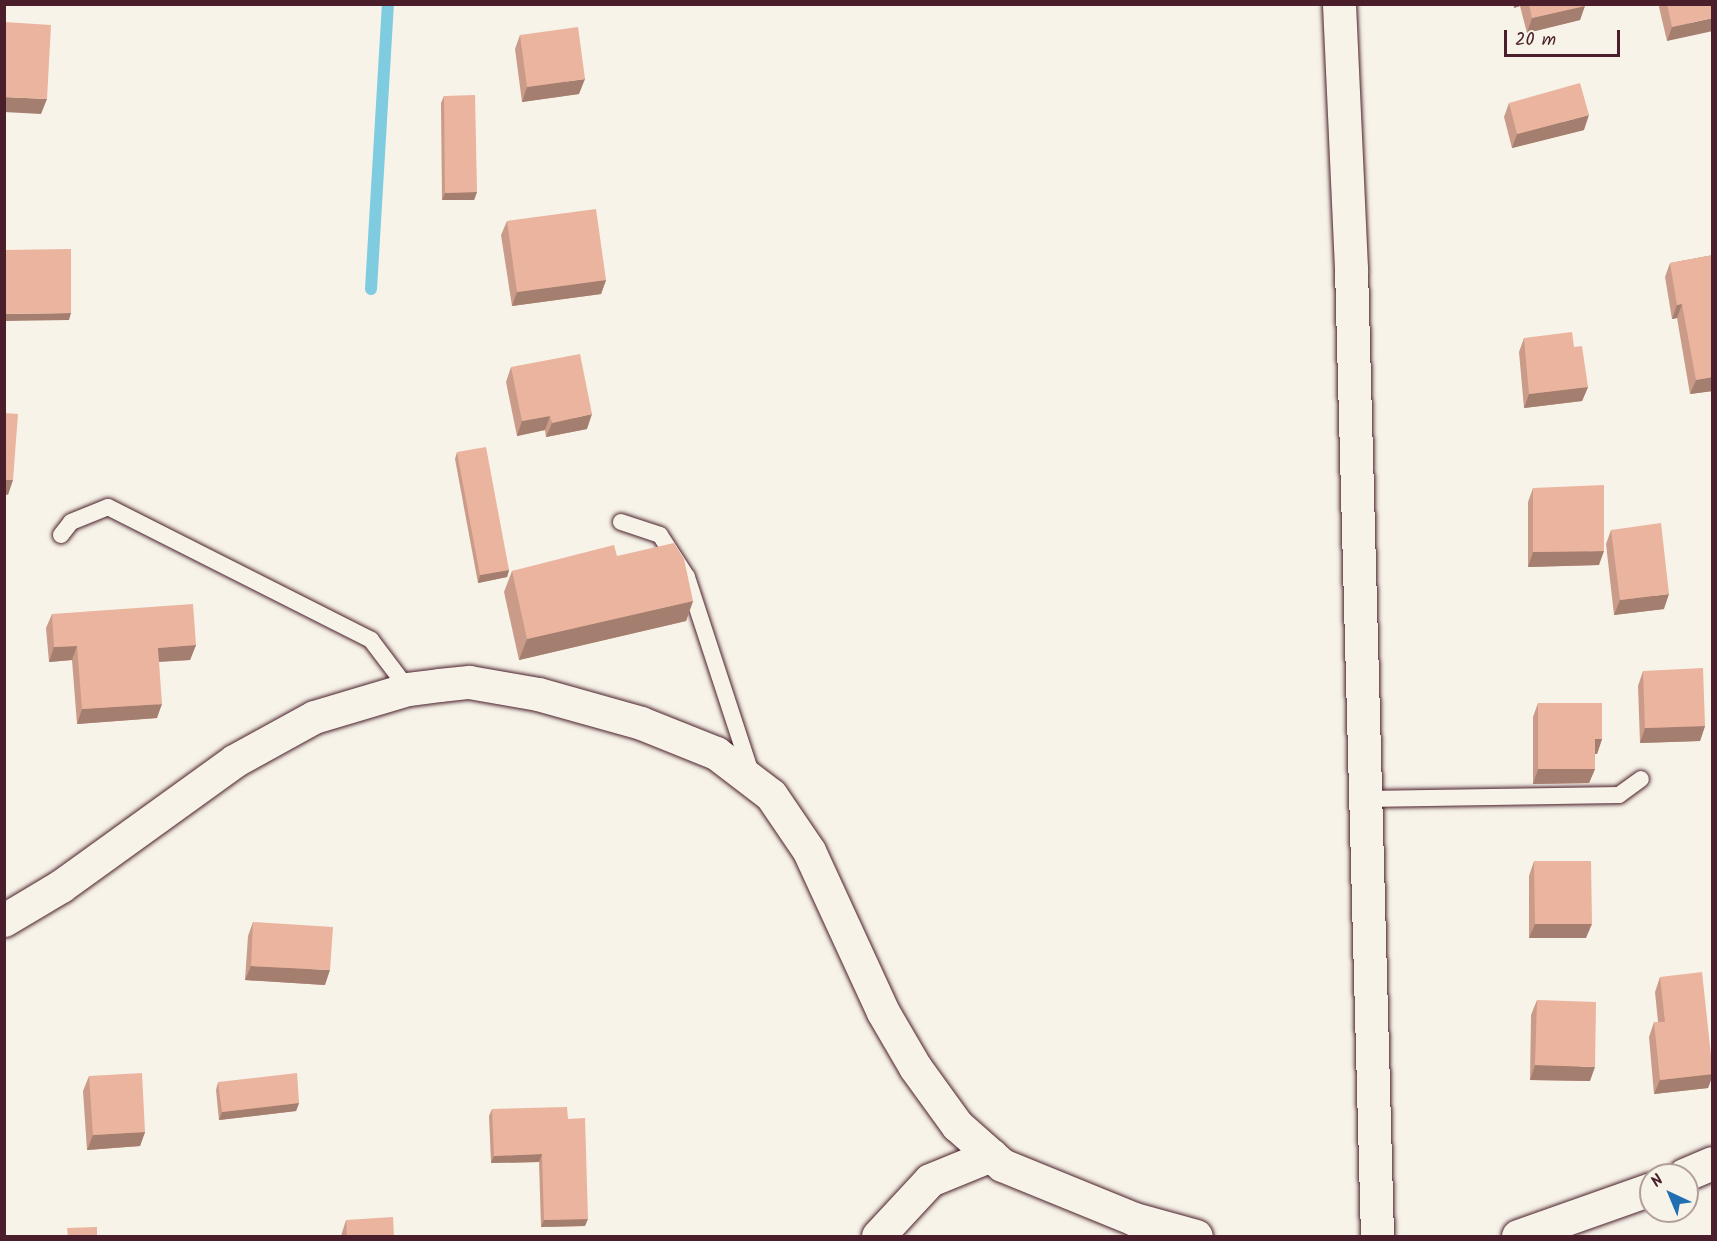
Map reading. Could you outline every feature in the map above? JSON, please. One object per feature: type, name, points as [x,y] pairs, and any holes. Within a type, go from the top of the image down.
[{"type":"street","points":[[1339,4],[1351,269],[1377,1236]]},
{"type":"street","points":[[4,920],[61,886],[234,761],[314,717],[408,689],[469,682],[549,698],[641,723],[716,753],[771,795],[809,851],[883,1012],[915,1067],[957,1125],[1002,1165],[1134,1219],[1196,1236]]},
{"type":"street","points":[[878,1236],[930,1180],[991,1155]]},
{"type":"street","points":[[1699,1169],[1713,1163]]},
{"type":"street","points":[[1518,1236],[1639,1193]]},
{"type":"lane","points":[[61,535],[71,522],[108,507],[371,640],[408,689]]},
{"type":"lane","points":[[621,522],[660,535],[687,577],[756,785]]},
{"type":"lane","points":[[1365,799],[1619,795],[1641,779]]},
{"type":"building","points":[[1529,4],[1585,4],[1585,6],[1532,18]]},
{"type":"building","points":[[1667,4],[1713,4],[1713,18],[1672,27]]},
{"type":"building","points":[[4,22],[51,25],[47,99],[4,97]]},
{"type":"building","points":[[578,27],[585,79],[527,87],[520,35]]},
{"type":"building","points":[[1580,83],[1589,115],[1517,134],[1509,103]]},
{"type":"building","points":[[475,95],[477,192],[445,193],[444,96]]},
{"type":"building","points":[[596,209],[606,280],[517,292],[507,221]]},
{"type":"building","points":[[71,249],[71,313],[4,314],[4,250]]},
{"type":"building","points":[[1713,255],[1713,377],[1696,380],[1682,304],[1677,305],[1670,263]]},
{"type":"building","points":[[1572,332],[1574,347],[1582,346],[1588,387],[1529,394],[1524,338]]},
{"type":"building","points":[[580,354],[592,414],[552,423],[550,416],[522,421],[511,367]]},
{"type":"building","points":[[4,413],[18,414],[13,480],[4,480]]},
{"type":"building","points":[[486,447],[509,570],[480,575],[457,452]]},
{"type":"building","points":[[1604,485],[1604,551],[1533,552],[1533,488]]},
{"type":"building","points":[[1661,523],[1669,594],[1620,600],[1611,530]]},
{"type":"building","points":[[674,543],[684,559],[693,601],[527,639],[512,571],[614,545],[617,556]]},
{"type":"building","points":[[193,604],[196,645],[158,648],[162,704],[82,709],[77,646],[54,647],[52,614]]},
{"type":"building","points":[[1703,668],[1705,726],[1645,728],[1643,671]]},
{"type":"building","points":[[1538,703],[1602,703],[1602,739],[1595,739],[1595,769],[1538,769]]},
{"type":"building","points":[[1534,861],[1591,861],[1592,924],[1535,924]]},
{"type":"building","points":[[253,922],[333,927],[330,970],[251,966]]},
{"type":"building","points":[[1702,972],[1713,1074],[1660,1080],[1654,1022],[1665,1022],[1660,977]]},
{"type":"building","points":[[1537,1000],[1596,1002],[1595,1067],[1535,1065]]},
{"type":"building","points":[[142,1073],[145,1132],[93,1135],[89,1076]]},
{"type":"building","points":[[297,1073],[299,1103],[222,1112],[218,1082]]},
{"type":"building","points":[[567,1107],[568,1119],[585,1118],[588,1219],[544,1220],[542,1154],[494,1156],[492,1109]]},
{"type":"building","points":[[393,1217],[394,1236],[347,1236],[346,1220]]},
{"type":"building","points":[[97,1227],[97,1236],[68,1236],[67,1228]]},
{"type":"waterway","points":[[371,289],[388,4]]}]
